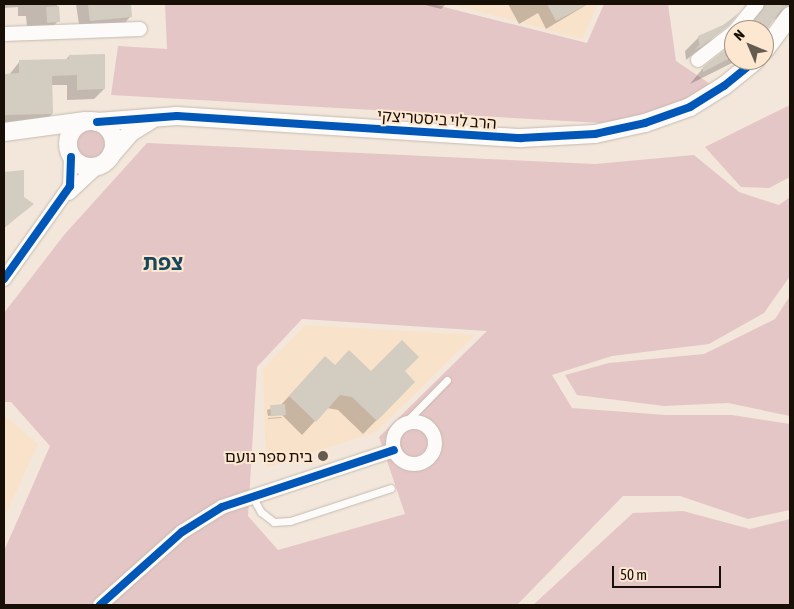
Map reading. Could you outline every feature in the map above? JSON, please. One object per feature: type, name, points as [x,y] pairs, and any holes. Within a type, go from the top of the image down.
[{"type":"street","points":[[744,20],[757,4]]},
{"type":"street","points":[[774,38],[790,16]]},
{"type":"street","points":[[4,34],[140,29]]},
{"type":"street","points":[[698,60],[724,40]]},
{"type":"street","name":"הרב לוי ביסטריצקי","points":[[26,130],[94,121],[169,116],[522,138],[595,134],[645,122],[690,107],[724,86],[744,70]]},
{"type":"street","name":"הרב לוי ביסטריצקי","points":[[104,161],[131,132],[153,120],[169,116]]},
{"type":"street","points":[[4,279],[70,186],[69,151],[73,129],[94,121],[111,132],[114,145],[104,161],[56,206]]},
{"type":"street","points":[[4,132],[26,130],[52,134],[85,167],[104,161]]},
{"type":"street","points":[[417,423],[430,430],[435,443],[428,459],[415,464],[402,461],[394,450],[398,430],[403,425],[417,423]]},
{"type":"street","points":[[100,605],[182,532],[222,507],[394,450]]},
{"type":"lane","points":[[398,430],[447,380]]},
{"type":"lane","points":[[252,496],[261,512],[274,522],[290,521],[391,488]]},
{"type":"shaded area","points":[[165,4],[432,4],[587,43],[604,4],[668,4],[676,61],[725,94],[619,124],[111,95],[118,46],[167,49]]},
{"type":"shaded area","points":[[451,4],[598,4],[582,39]]},
{"type":"shaded area","points":[[790,105],[790,177],[769,188],[741,187],[705,147]]},
{"type":"shaded area","points":[[91,129],[102,133],[106,144],[102,155],[91,159],[80,155],[76,144],[80,133]]},
{"type":"shaded area","points":[[147,143],[595,164],[694,155],[739,192],[779,205],[790,197],[790,276],[764,313],[709,344],[612,356],[552,375],[572,408],[666,415],[732,415],[790,424],[790,510],[748,519],[680,496],[623,496],[517,605],[4,605],[4,551],[50,446],[11,402],[4,402],[4,313],[64,235]],"holes":[[[302,319],[487,331],[379,437],[405,514],[278,550],[248,516],[257,367]]]},
{"type":"shaded area","points":[[790,296],[790,416],[728,403],[664,406],[577,395],[565,375],[609,363],[704,354],[775,319]]},
{"type":"shaded area","points":[[305,325],[475,335],[376,432],[266,468],[263,369]]},
{"type":"shaded area","points":[[4,415],[38,444],[4,518]]},
{"type":"shaded area","points":[[683,511],[750,529],[790,519],[790,605],[533,605],[633,513]]},
{"type":"building","points":[[131,4],[132,17],[90,21],[88,5]]},
{"type":"building","points":[[547,4],[588,4],[556,21]]},
{"type":"building","points":[[766,4],[790,6],[781,10],[774,20],[754,20]]},
{"type":"building","points":[[59,6],[60,22],[47,23],[46,7]]},
{"type":"building","points":[[723,25],[724,29],[700,48],[698,36]]},
{"type":"building","points":[[724,51],[724,61],[703,72],[703,67]]},
{"type":"building","points":[[105,54],[105,89],[77,90],[77,75],[52,76],[53,114],[4,115],[4,74],[19,73],[19,60],[69,59],[69,55]]},
{"type":"building","points":[[24,170],[24,197],[34,204],[4,228],[4,172]]},
{"type":"building","points":[[402,340],[419,357],[405,371],[415,382],[377,421],[352,397],[340,395],[316,422],[289,396],[325,356],[335,365],[349,350],[371,371]]},
{"type":"building","points":[[285,404],[286,415],[271,416],[270,405]]},
{"type":"cycle path","points":[[97,122],[177,116],[521,138],[595,134],[645,123],[690,107],[724,86],[744,70]]},
{"type":"cycle path","points":[[4,279],[70,186],[71,157]]},
{"type":"cycle path","points":[[100,605],[182,532],[222,507],[394,450]]},
{"type":"place","name":"בית ספר נועם","points":[[323,456]]},
{"type":"district","name":"צפת","points":[[163,262]]}]
